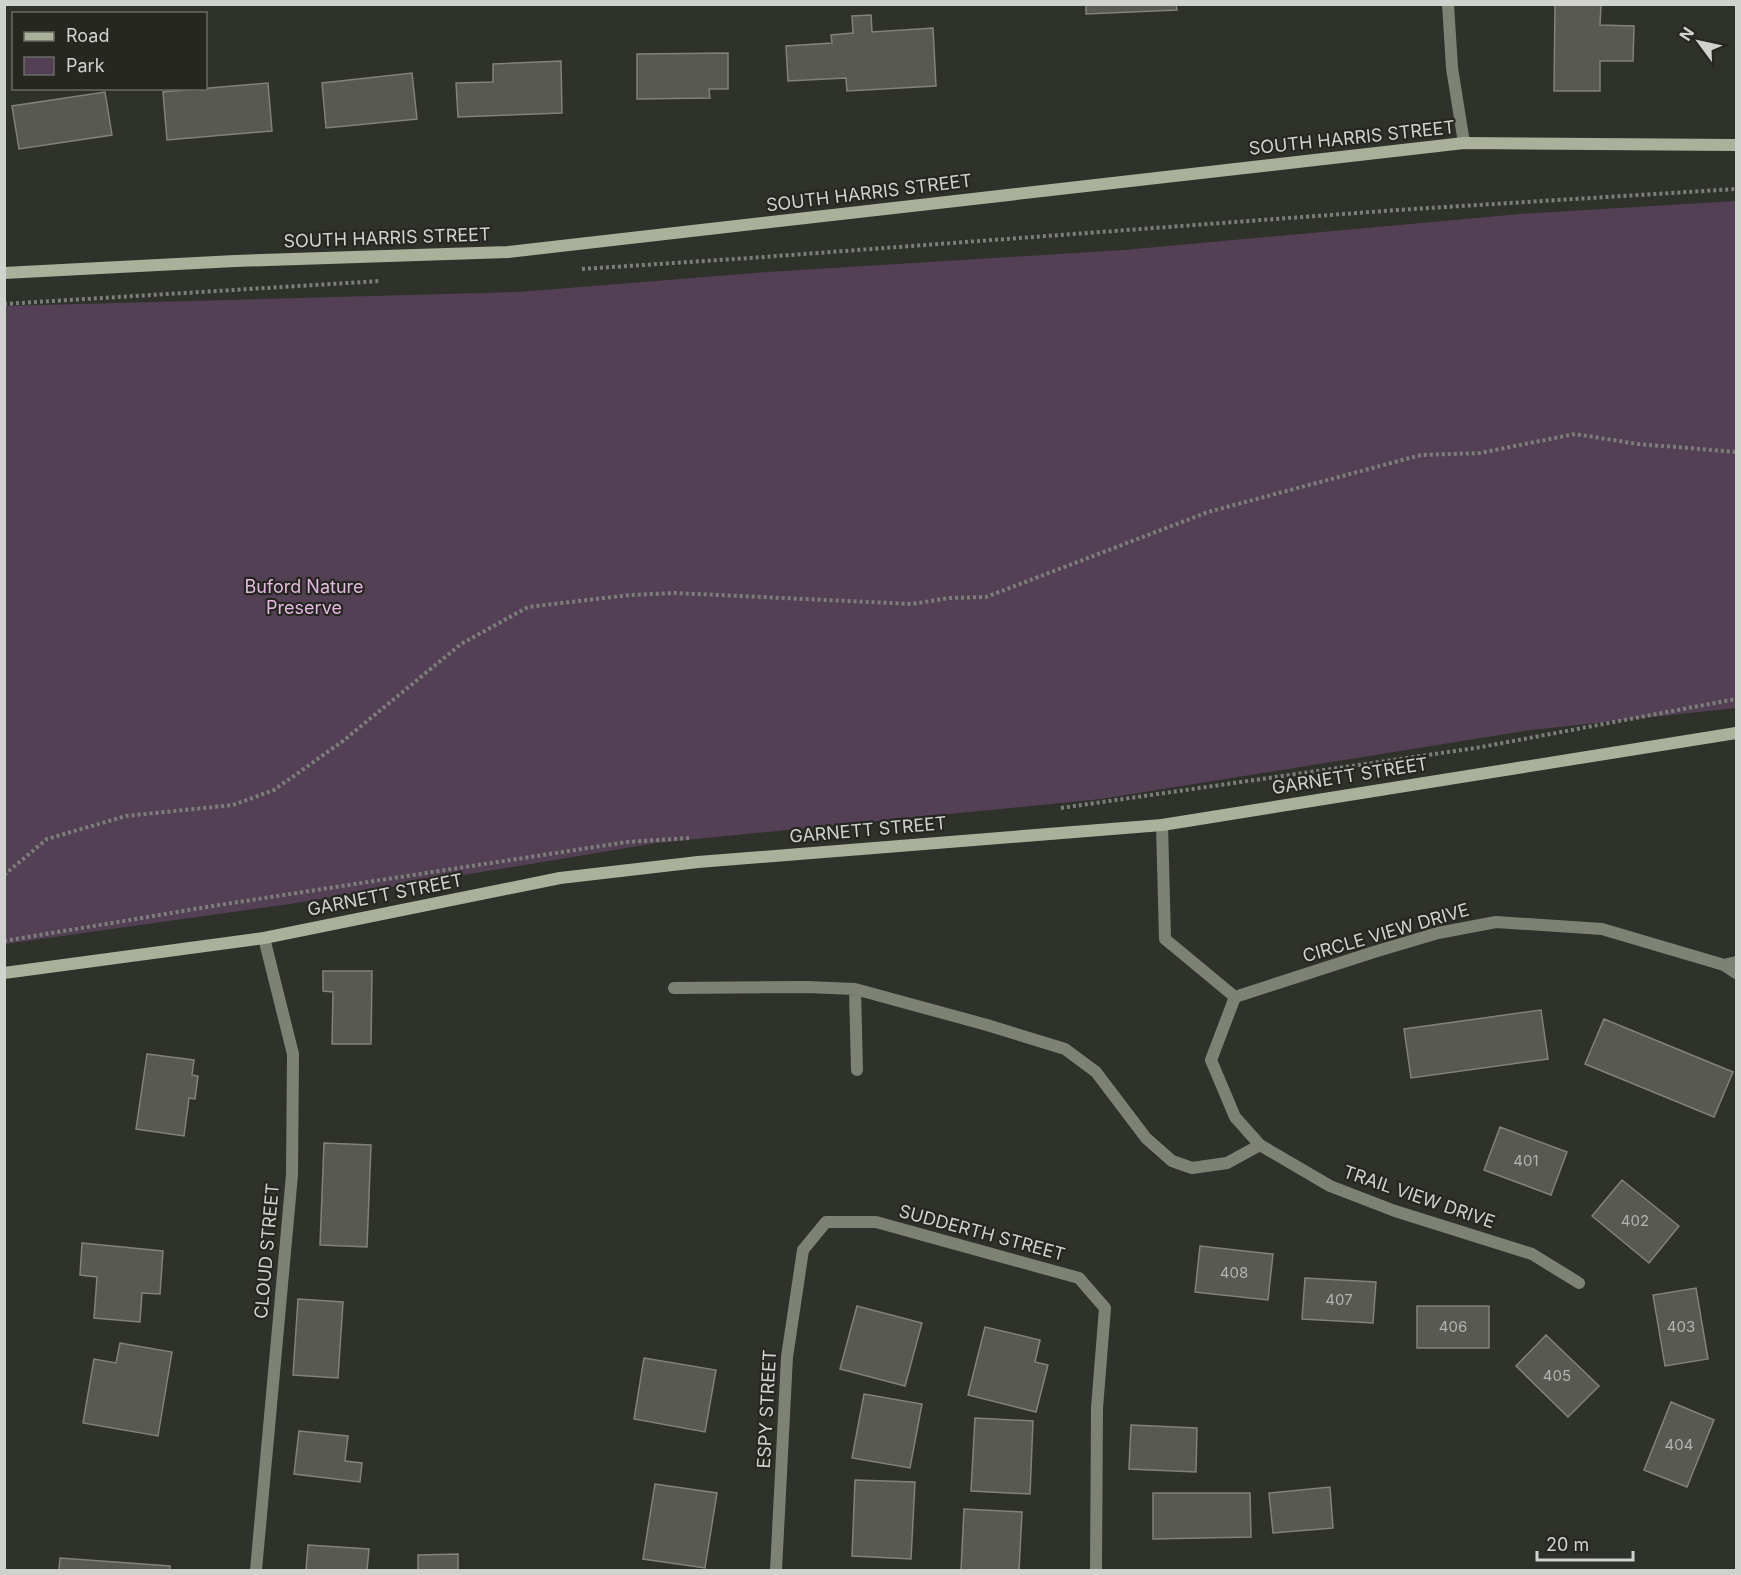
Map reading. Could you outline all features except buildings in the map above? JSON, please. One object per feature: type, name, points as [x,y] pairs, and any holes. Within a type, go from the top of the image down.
[{"type":"street","points":[[1448,4],[1450,47],[1464,143]]},
{"type":"street","name":"SOUTH HARRIS STREET","points":[[4,273],[235,261],[508,252],[1464,143],[1737,145]]},
{"type":"street","name":"GARNETT STREET","points":[[4,973],[264,938],[560,878],[710,861],[1162,825],[1737,733]]},
{"type":"street","points":[[1162,825],[1165,939],[1235,997]]},
{"type":"street","name":"CIRCLE VIEW DRIVE","points":[[1235,997],[1438,933],[1496,922],[1602,929],[1724,965],[1737,973]]},
{"type":"street","name":"CLOUD STREET","points":[[256,1570],[292,1175],[293,1054],[264,938]]},
{"type":"street","name":"CIRCLE VIEW DRIVE","points":[[1724,965],[1737,962]]},
{"type":"street","points":[[674,988],[855,989],[1065,1049],[1096,1072],[1146,1138],[1172,1161],[1192,1168],[1227,1163],[1260,1145]]},
{"type":"street","points":[[855,989],[857,1070]]},
{"type":"street","name":"TRAIL VIEW DRIVE","points":[[1235,997],[1211,1060],[1235,1117],[1260,1145],[1330,1186],[1395,1211],[1532,1254],[1579,1283]]},
{"type":"street","name":"SUDDERTH STREET","points":[[804,1250],[826,1222],[876,1222],[1078,1278],[1105,1308],[1097,1408],[1096,1570]]},
{"type":"street","name":"ESPY STREET","points":[[777,1570],[787,1357],[804,1250]]},
{"type":"path","points":[[571,269],[1397,210],[1737,189]]},
{"type":"path","points":[[4,304],[391,281]]},
{"type":"path","points":[[4,875],[47,839],[126,816],[233,805],[274,789],[343,741],[461,644],[528,607],[630,595],[675,593],[912,604],[950,598],[986,597],[1208,512],[1421,455],[1480,453],[1575,434],[1638,444],[1737,452]]},
{"type":"path","points":[[1050,810],[1476,748],[1737,699]]},
{"type":"path","points":[[4,940],[627,842],[698,837]]},
{"type":"green space","name":"Buford Nature Preserve","points":[[1736,201],[1736,708],[1531,730],[1101,799],[656,843],[290,904],[5,944],[5,306],[519,292],[768,272],[1124,250],[1520,214]]}]
